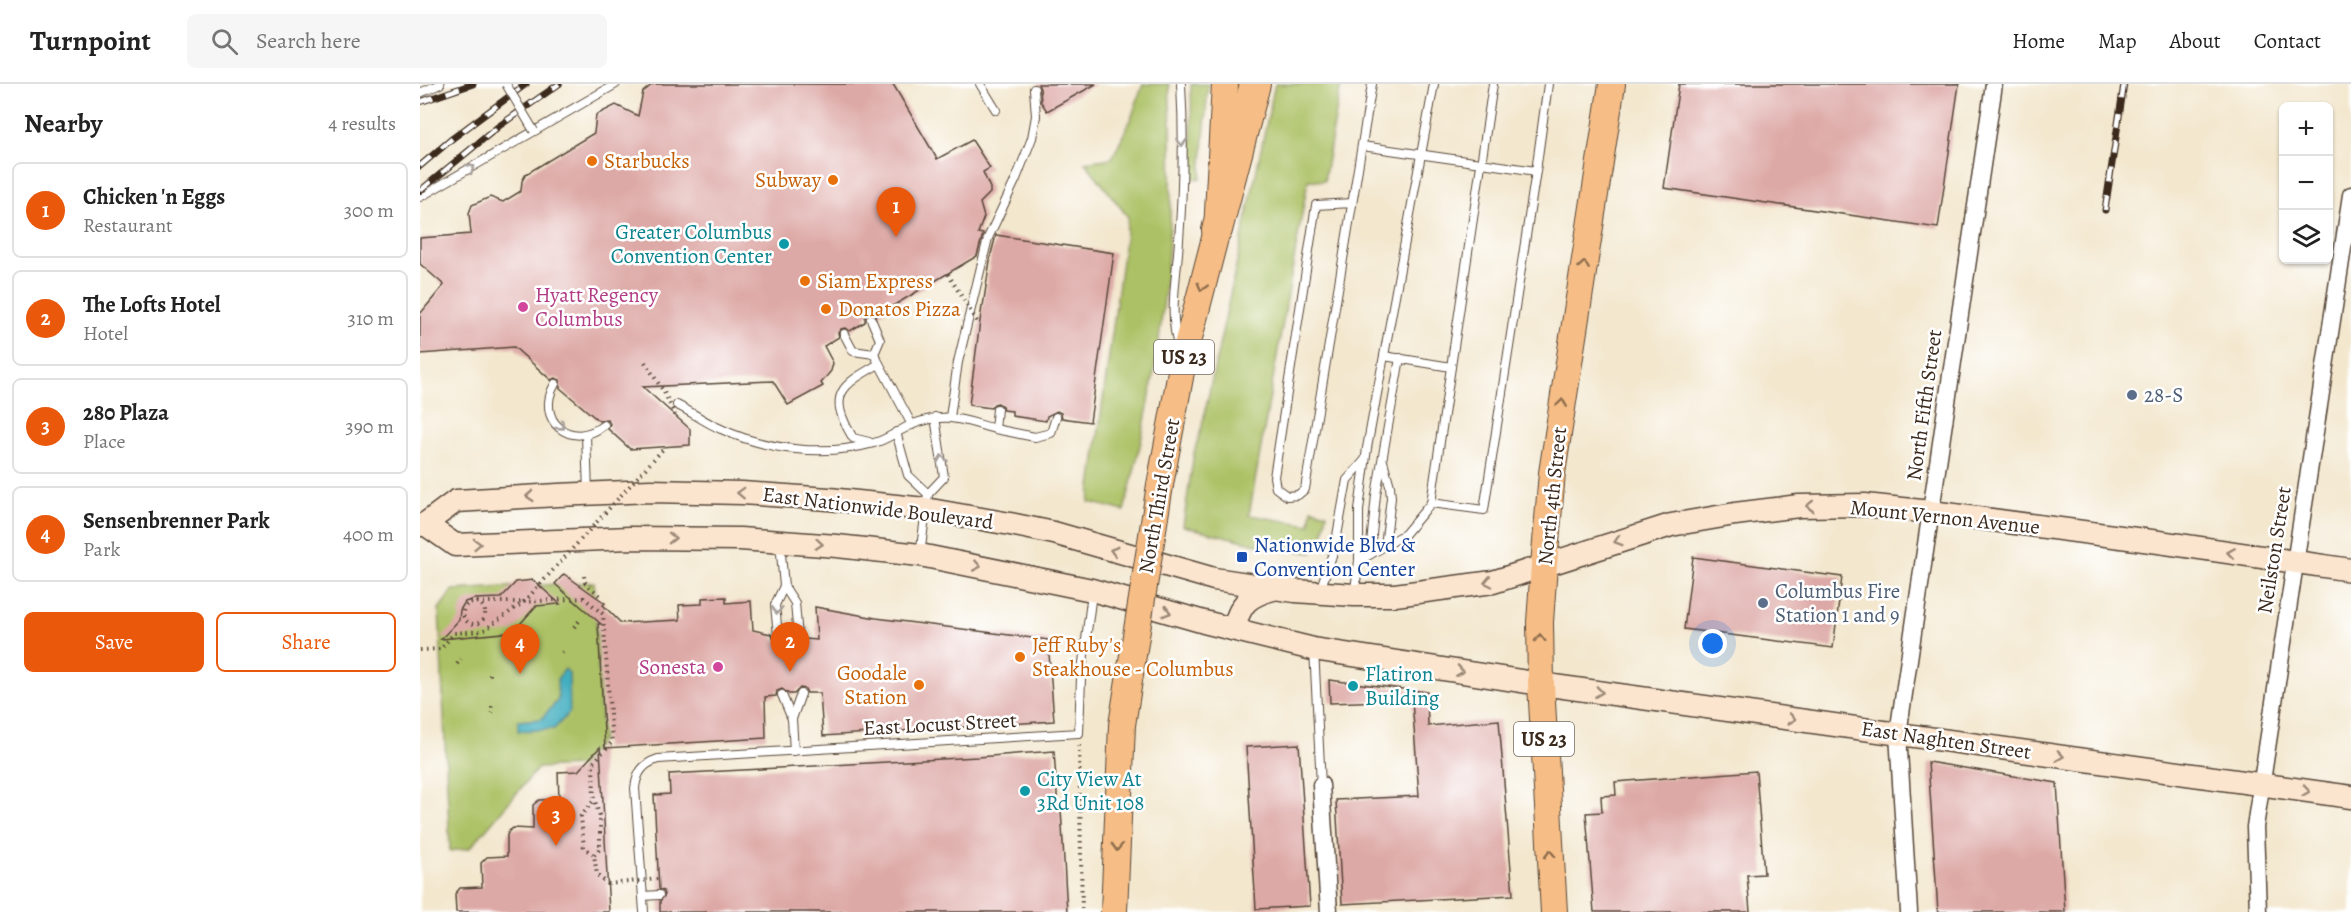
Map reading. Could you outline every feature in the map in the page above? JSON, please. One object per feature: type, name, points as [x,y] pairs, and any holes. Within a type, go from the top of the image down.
[{"type":"highway","points":[[1217,230],[1255,84]]},
{"type":"main road","name":"North Third Street","points":[[1114,912],[1122,725],[1160,485],[1183,361],[1217,230],[1225,84]]},
{"type":"main road","name":"North 4th Street","points":[[1554,912],[1541,684],[1540,622],[1552,473],[1612,84]]},
{"type":"main road","name":"East Nationwide Boulevard","points":[[1541,684],[1314,649],[1092,590],[920,555],[779,541],[630,538],[455,545],[422,525],[456,501],[650,491],[742,493],[829,499],[926,501],[1054,533],[1214,579],[1273,589],[1354,595],[1395,595],[1493,582],[1544,565]]},
{"type":"main road","name":"Mount Vernon Avenue","points":[[1544,565],[1671,525],[1799,506],[1865,506],[1931,512],[2159,542],[2351,570]]},
{"type":"main road","points":[[1233,629],[1239,610],[1245,602],[1253,596],[1273,589]]},
{"type":"main road","name":"East Naghten Street","points":[[1541,684],[2351,797]]},
{"type":"street","name":"North Fifth Street","points":[[1909,912],[1898,734],[1994,84]]},
{"type":"street","name":"Neilston Street","points":[[2258,912],[2255,827],[2351,195]]},
{"type":"street","points":[[1321,785],[1329,912]]},
{"type":"lane","points":[[420,93],[440,84]]},
{"type":"lane","points":[[506,84],[534,131]]},
{"type":"lane","points":[[420,197],[616,84]]},
{"type":"lane","points":[[980,84],[996,110]]},
{"type":"lane","points":[[1181,84],[1183,168],[1180,239],[1173,311],[1176,338],[1183,361]]},
{"type":"lane","points":[[1353,203],[1316,205],[1274,477],[1276,489],[1287,496],[1298,495],[1305,489],[1353,203],[1372,84]]},
{"type":"lane","points":[[1354,595],[1359,561],[1359,510],[1366,459],[1434,84]]},
{"type":"lane","points":[[1359,561],[1405,534],[1431,503],[1493,84]]},
{"type":"lane","points":[[1431,503],[1484,510],[1548,84]]},
{"type":"lane","points":[[950,417],[958,362],[988,238],[1016,179],[1032,138],[1036,116],[1034,89]]},
{"type":"lane","points":[[1362,146],[1536,171]]},
{"type":"lane","points":[[871,319],[880,340],[874,354],[912,425]]},
{"type":"lane","points":[[844,334],[853,351],[874,354]]},
{"type":"lane","points":[[1384,356],[1451,367]]},
{"type":"lane","points":[[1370,554],[1376,495],[1400,358]]},
{"type":"lane","points":[[875,443],[853,438],[841,419],[840,396],[848,382],[879,364]]},
{"type":"lane","points":[[555,384],[548,404],[550,415],[564,432],[586,435],[604,425]]},
{"type":"lane","points":[[677,405],[720,429],[763,443],[791,449],[820,450],[875,443],[912,425],[935,417],[950,417],[1035,437],[1051,433],[1056,417]]},
{"type":"lane","points":[[995,429],[997,409]]},
{"type":"lane","points":[[920,555],[926,501],[944,477],[935,417]]},
{"type":"lane","points":[[896,432],[908,475],[926,501]]},
{"type":"lane","points":[[586,435],[588,493]]},
{"type":"lane","points":[[1382,457],[1390,486],[1384,546]]},
{"type":"lane","points":[[1319,593],[1335,546],[1347,480],[1366,459]]},
{"type":"lane","points":[[779,541],[784,586],[795,603],[798,638]]},
{"type":"lane","points":[[778,635],[775,605],[784,586]]},
{"type":"lane","points":[[1079,733],[1081,678],[1092,590]]},
{"type":"lane","points":[[1314,649],[1321,785]]},
{"type":"lane","points":[[792,719],[801,694]]},
{"type":"lane","points":[[782,695],[792,719],[794,751]]},
{"type":"lane","name":"East Locust Street","points":[[643,896],[635,788],[640,769],[647,762],[658,759],[1079,733]]},
{"type":"lane","points":[[644,912],[643,896],[659,895]]},
{"type":"path","points":[[948,274],[979,324]]},
{"type":"path","points":[[645,362],[675,415]]},
{"type":"path","points":[[420,650],[441,649],[454,633],[483,631],[524,602],[665,447]]},
{"type":"path","points":[[584,576],[585,582],[600,596]]},
{"type":"path","points":[[474,602],[481,605],[484,611],[482,621],[471,624],[465,620],[463,614],[467,605],[474,602],[524,602],[585,598],[603,614],[612,742],[593,763],[594,800],[600,818],[600,849],[594,855]]},
{"type":"path","points":[[456,616],[463,614]]},
{"type":"path","points":[[574,627],[580,620]]},
{"type":"path","points":[[457,664],[461,659]]},
{"type":"path","points":[[492,706],[492,714]]},
{"type":"path","points":[[1079,733],[1082,912]]},
{"type":"path","points":[[594,800],[581,816],[584,848],[594,855],[597,875],[608,884],[658,879]]},
{"type":"green space","points":[[1143,84],[1169,84],[1171,192],[1164,299],[1157,353],[1137,459],[1124,511],[1089,502],[1128,217],[1085,162],[1112,158],[1131,119]]},
{"type":"green space","points":[[1191,84],[1208,84],[1201,179],[1192,178]]},
{"type":"green space","points":[[1275,84],[1341,84],[1324,181],[1308,180],[1249,515],[1310,525],[1312,509],[1327,513],[1323,536],[1312,553],[1277,549],[1183,526],[1194,453],[1202,426]]},
{"type":"green space","points":[[594,582],[602,740],[580,766],[538,768],[470,848],[450,851],[439,609],[453,590]]},
{"type":"water","points":[[565,669],[569,673],[570,712],[554,729],[518,731],[518,721],[541,719],[558,700],[557,679]]},
{"type":"building","name":"Greater Columbus Convention Center","points":[[653,84],[893,84],[937,159],[972,140],[990,168],[983,172],[990,193],[980,203],[984,217],[978,233],[983,234],[977,256],[876,316],[868,313],[865,322],[850,331],[845,328],[841,329],[838,333],[839,337],[824,346],[833,363],[831,371],[821,383],[823,386],[788,405],[773,381],[643,387],[690,429],[690,445],[630,449],[608,429],[610,424],[608,420],[599,421],[560,388],[560,380],[555,378],[551,380],[514,347],[420,354],[420,314],[444,285],[420,264],[420,238],[471,234],[469,213],[472,205],[490,197],[503,202],[521,191],[522,181],[526,174],[594,133],[596,115],[616,105],[638,116],[643,92]]},
{"type":"building","points":[[1038,84],[1096,84],[1047,111],[1041,102]]},
{"type":"building","points":[[1679,84],[1959,84],[1938,228],[1664,188]]},
{"type":"building","points":[[996,235],[1114,253],[1090,422],[1062,418],[1061,413],[1057,411],[1047,416],[1046,421],[1012,416],[1012,411],[1003,410],[998,403],[991,408],[969,405],[982,306]]},
{"type":"building","name":"Columbus Fire Station 1 and 9","points":[[1693,557],[1842,577],[1833,648],[1684,629]]},
{"type":"building","points":[[564,574],[605,603],[603,605],[621,623],[680,620],[679,605],[702,604],[702,598],[726,597],[726,603],[751,601],[753,630],[771,634],[776,641],[781,640],[784,636],[792,637],[793,642],[798,644],[804,639],[817,640],[815,607],[876,618],[1048,640],[1054,721],[823,736],[820,693],[807,693],[805,689],[800,688],[794,694],[789,694],[782,689],[777,691],[776,696],[765,697],[766,738],[605,748],[598,624],[601,624],[555,584]]},
{"type":"building","points":[[533,580],[560,604],[536,606],[513,632],[441,639],[459,620],[460,610],[465,602],[474,599],[501,598],[516,582]]},
{"type":"building","points":[[1329,680],[1427,692],[1428,726],[1499,720],[1513,895],[1342,904],[1336,800],[1419,796],[1412,700],[1330,703]]},
{"type":"building","points":[[1299,744],[1310,906],[1256,909],[1246,747]]},
{"type":"building","points":[[600,747],[609,912],[456,912],[455,894],[460,888],[482,887],[481,863],[487,857],[507,856],[509,831],[513,828],[533,829],[533,805],[539,800],[559,799],[558,772],[578,771]]},
{"type":"building","points":[[1054,751],[1058,809],[1061,809],[1067,912],[660,912],[660,901],[665,895],[664,891],[659,889],[654,795],[670,794],[669,774]]},
{"type":"building","points":[[1928,762],[2057,783],[2065,912],[1938,912]]},
{"type":"building","points":[[1756,771],[1764,874],[1747,875],[1750,912],[1594,912],[1586,813],[1602,812],[1601,796],[1616,795],[1615,782]]},
{"type":"railway","points":[[420,102],[473,84]]},
{"type":"railway","points":[[420,166],[453,138],[526,84]]},
{"type":"railway","points":[[420,191],[499,126],[559,84]]},
{"type":"railway","points":[[2105,210],[2124,84]]},
{"type":"place","name":"Starbucks","points":[[592,161]]},
{"type":"place","name":"Subway","points":[[833,180]]},
{"type":"place","name":"Chicken 'n Eggs","points":[[896,237]]},
{"type":"place","name":"Greater Columbus Convention Center","points":[[784,244]]},
{"type":"place","name":"Siam Express","points":[[805,281]]},
{"type":"place","name":"Hyatt Regency Columbus","points":[[523,307]]},
{"type":"place","name":"Donatos Pizza","points":[[826,309]]},
{"type":"place","name":"28-S","points":[[2132,395]]},
{"type":"place","name":"Nationwide Blvd & Convention Center","points":[[1242,557]]},
{"type":"place","name":"Columbus Fire Station 1 and 9","points":[[1763,603]]},
{"type":"place","name":"Jeff Ruby's Steakhouse - Columbus","points":[[1020,657]]},
{"type":"place","name":"Sonesta","points":[[718,667]]},
{"type":"place","name":"The Lofts Hotel","points":[[790,672]]},
{"type":"place","name":"Sensenbrenner Park","points":[[520,674]]},
{"type":"place","name":"Goodale Station","points":[[919,685]]},
{"type":"place","name":"Flatiron Building","points":[[1353,686]]},
{"type":"place","name":"City View At 3Rd Unit 108","points":[[1025,791]]},
{"type":"place","name":"280 Plaza","points":[[556,846]]}]
